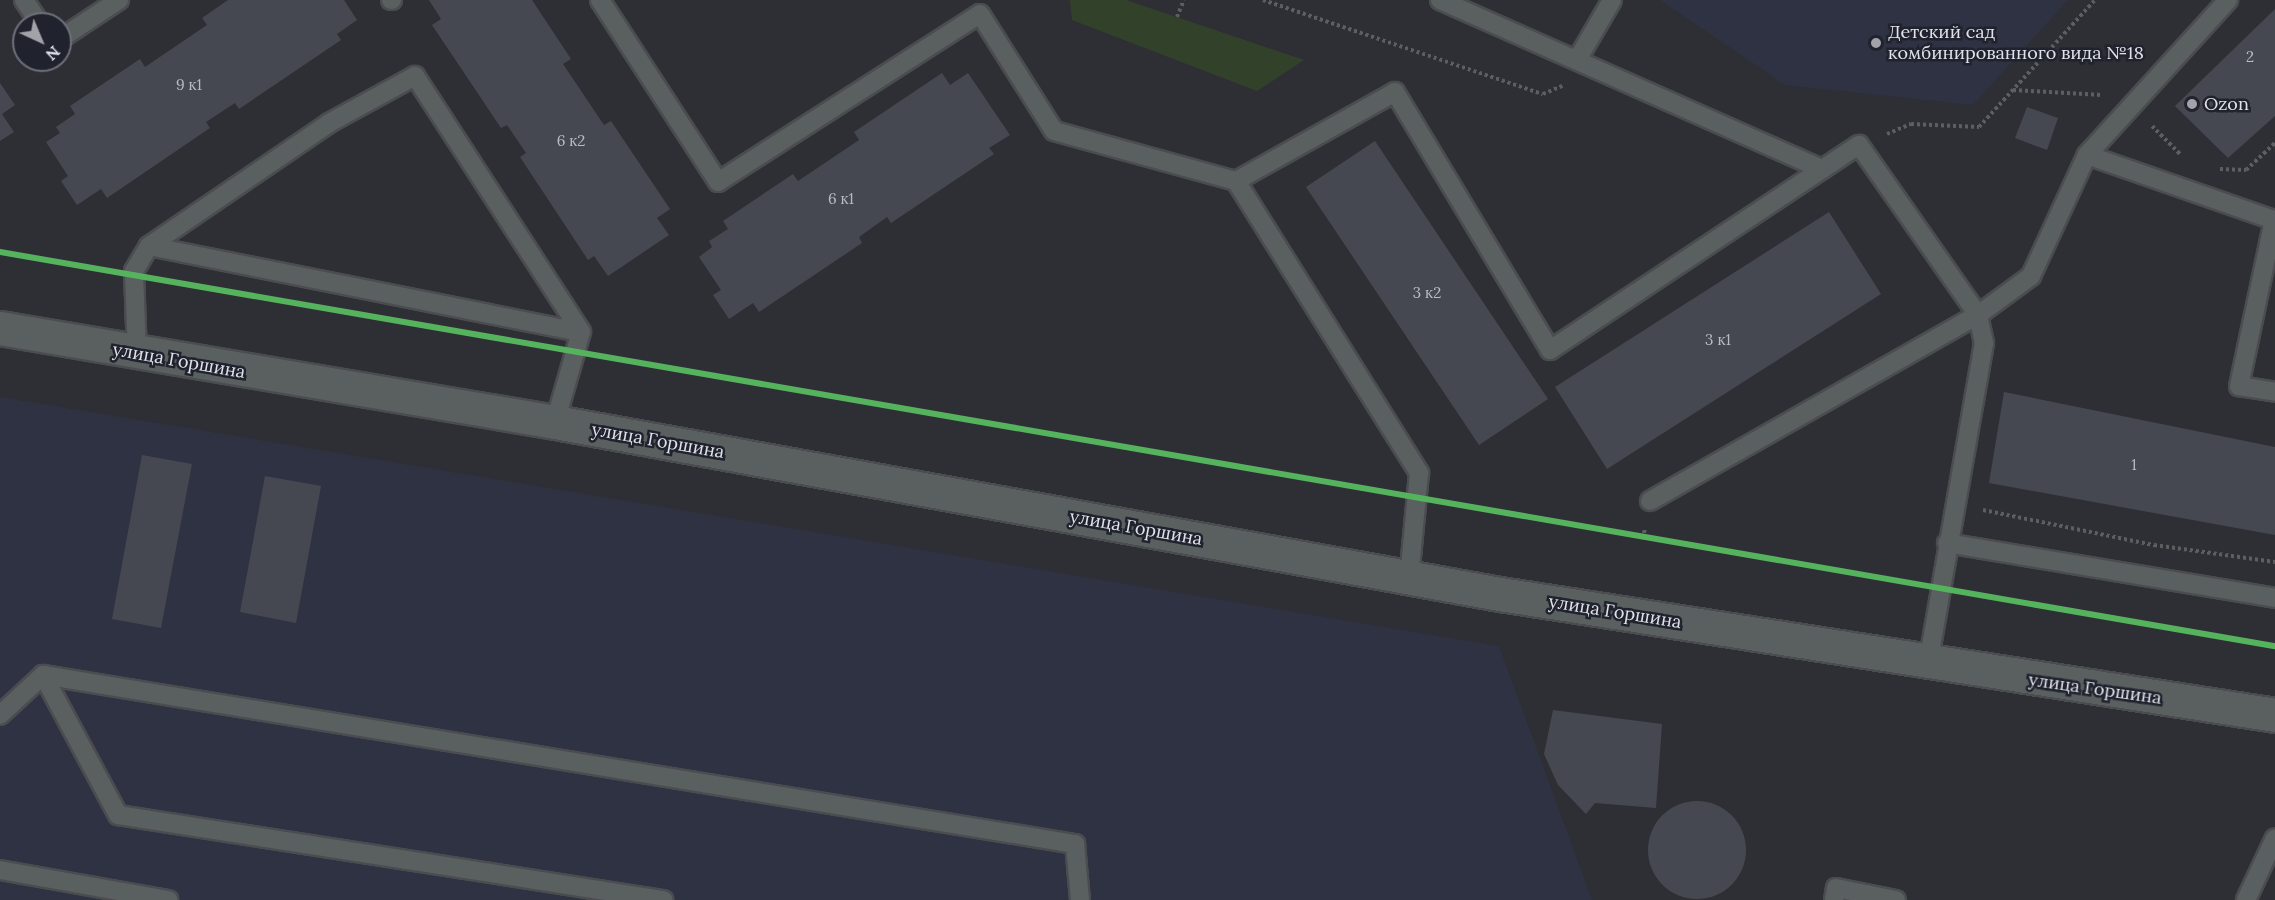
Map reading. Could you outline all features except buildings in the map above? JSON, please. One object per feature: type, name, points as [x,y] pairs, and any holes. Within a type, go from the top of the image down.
[{"type":"street","name":"улица Горшина","points":[[0,328],[137,354],[555,422],[1409,578],[1928,663],[2275,715]]},
{"type":"lane","points":[[72,31],[119,0]]},
{"type":"lane","points":[[600,0],[718,182],[980,14],[1054,131],[1236,181],[1419,472],[1409,578]]},
{"type":"lane","points":[[1440,0],[1822,169]]},
{"type":"lane","points":[[1577,60],[1612,0]]},
{"type":"lane","points":[[1650,501],[1978,315],[2031,276],[2087,155],[2228,0]]},
{"type":"lane","points":[[137,354],[134,271],[148,246],[329,123],[415,76],[581,332],[555,422]]},
{"type":"lane","points":[[1236,181],[1395,92],[1550,350],[1859,145],[1978,315],[1984,343],[1947,543],[1928,663]]},
{"type":"lane","points":[[2087,155],[2274,220],[2239,386],[2275,392]]},
{"type":"lane","points":[[148,246],[581,332]]},
{"type":"lane","points":[[1947,543],[2275,598]]},
{"type":"lane","points":[[0,715],[43,675]]},
{"type":"lane","points":[[43,675],[118,815],[663,900]]},
{"type":"lane","points":[[43,675],[1075,844],[1080,900]]},
{"type":"lane","points":[[2246,900],[2266,876],[2275,838]]},
{"type":"lane","points":[[0,870],[168,900]]},
{"type":"lane","points":[[1834,900],[1836,888],[1896,900]]},
{"type":"path","points":[[1177,17],[1184,0]]},
{"type":"path","points":[[1263,0],[1543,94],[1571,82]]},
{"type":"path","points":[[1859,145],[1911,124],[1979,127],[2095,0]]},
{"type":"path","points":[[2013,90],[2103,95],[2133,104],[2172,150],[2190,160]]},
{"type":"path","points":[[2209,169],[2246,170],[2275,143]]},
{"type":"path","points":[[1954,504],[2154,545],[2275,562]]},
{"type":"shaded area","name":"Детский сад комбинированного вида №18","points":[[1660,0],[2068,0],[1973,105],[1785,85]]},
{"type":"shaded area","points":[[0,397],[1499,646],[1592,900],[0,900]]},
{"type":"green space","points":[[1070,0],[1126,0],[1304,60],[1257,91],[1072,20]]},
{"type":"cycle path","points":[[0,252],[2275,646]]},
{"type":"place","name":"Детский сад комбинированного вида №18","points":[[1876,43]]},
{"type":"place","name":"Ozon","points":[[2192,104]]}]
